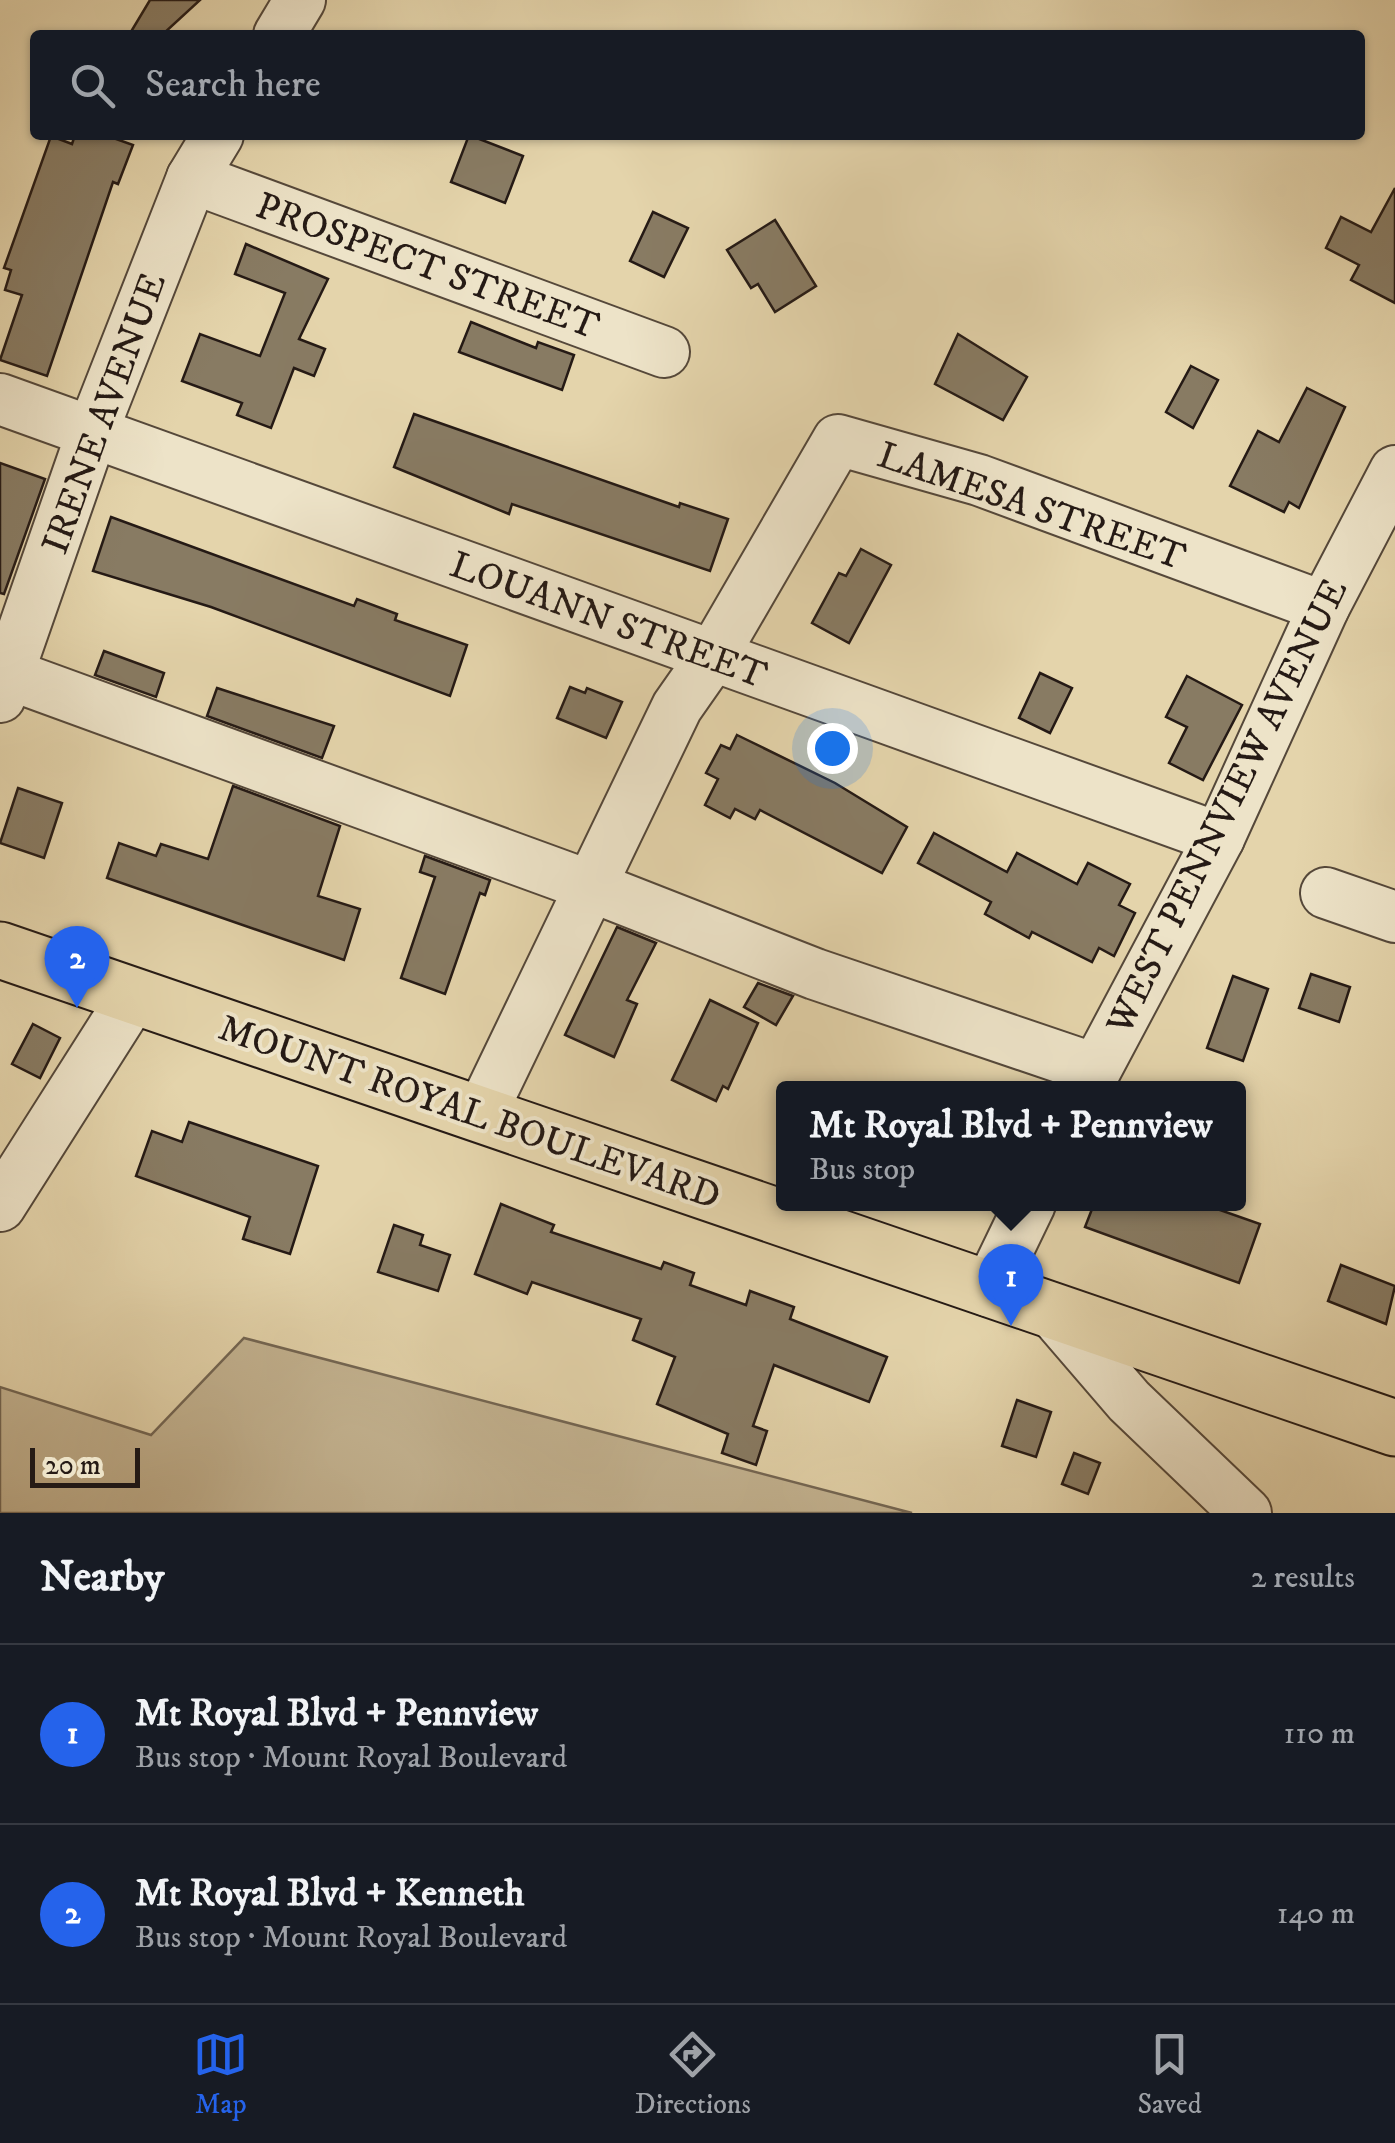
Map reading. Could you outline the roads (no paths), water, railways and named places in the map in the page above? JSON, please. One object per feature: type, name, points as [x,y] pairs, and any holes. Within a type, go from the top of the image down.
[{"type":"main road","name":"MOUNT ROYAL BOULEVARD","points":[[0,950],[1054,1315],[1395,1428]]},
{"type":"street","points":[[282,30],[300,0]]},
{"type":"street","name":"IRENE AVENUE","points":[[3,680],[192,178],[215,140]]},
{"type":"street","name":"PROSPECT STREET","points":[[192,178],[664,352]]},
{"type":"street","name":"LOUANN STREET","points":[[0,399],[1219,838]]},
{"type":"street","name":"LAMESA STREET","points":[[481,1114],[677,707],[712,657],[838,440],[979,480],[1324,607]]},
{"type":"street","name":"WEST PENNVIEW AVENUE","points":[[1091,1079],[1219,838],[1324,607],[1395,471]]},
{"type":"street","points":[[3,680],[590,886],[1091,1079]]},
{"type":"street","points":[[1326,893],[1395,918]]},
{"type":"street","points":[[0,1206],[134,995]]},
{"type":"street","points":[[988,1290],[1027,1211]]},
{"type":"street","points":[[1054,1315],[1129,1401],[1246,1513]]},
{"type":"place","name":"Mt Royal Blvd + Kenneth","points":[[77,1008]]},
{"type":"place","name":"Mt Royal Blvd + Pennview","points":[[1011,1326]]}]
